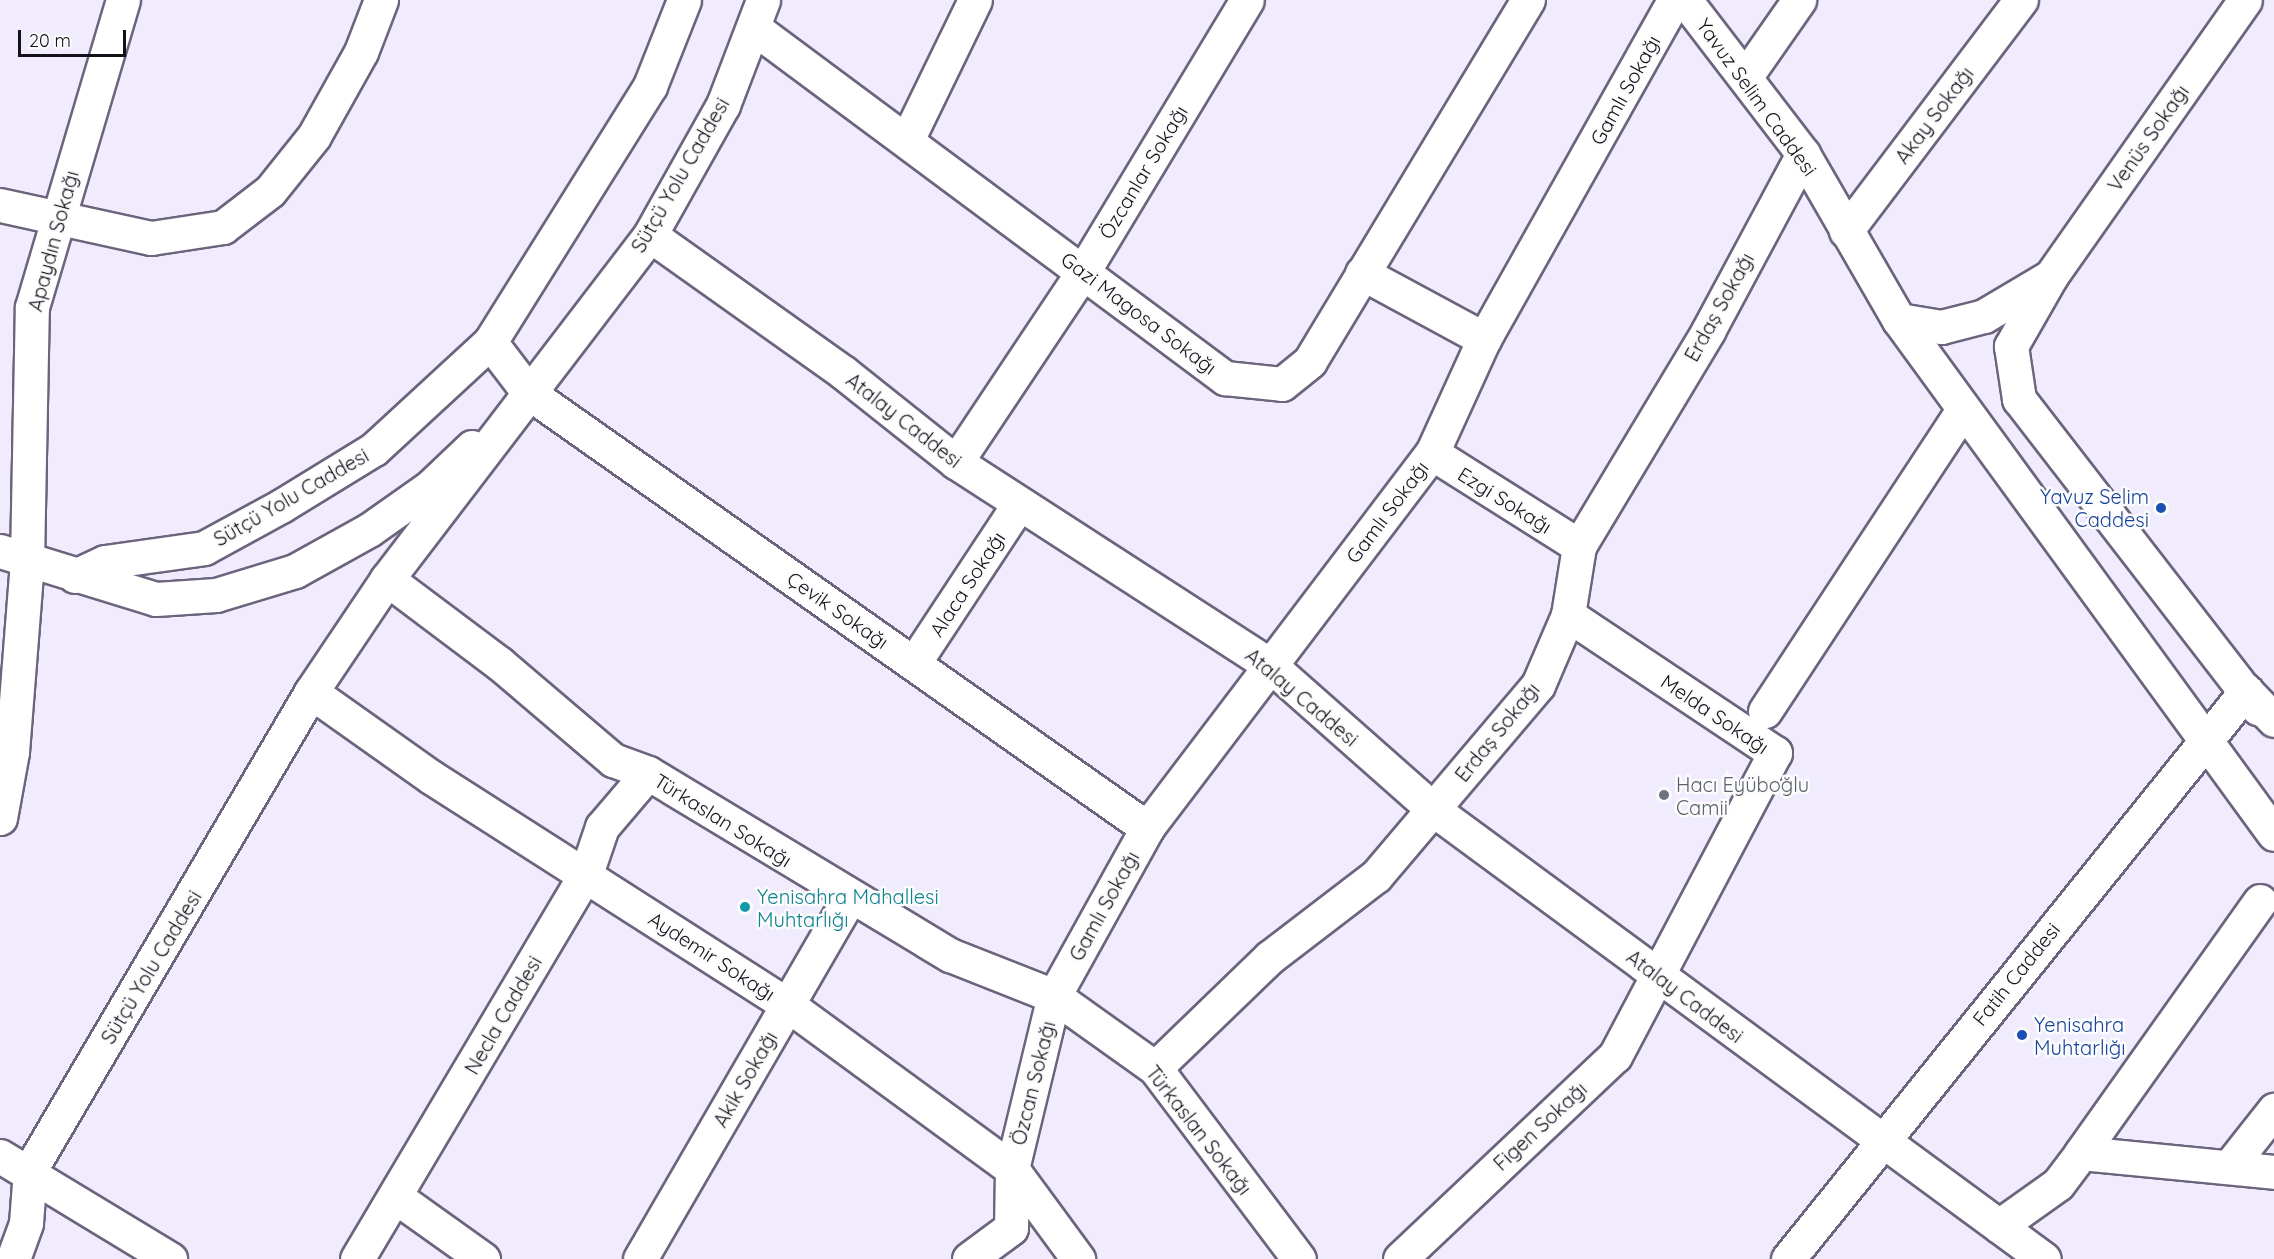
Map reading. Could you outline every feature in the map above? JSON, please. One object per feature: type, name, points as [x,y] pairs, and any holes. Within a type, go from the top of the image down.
[{"type":"main road","name":"Apaydın Sokağı","points":[[0,818],[12,752],[13,556],[32,307],[123,0]]},
{"type":"main road","points":[[0,205],[57,220],[151,238],[223,227],[270,191],[314,136],[361,52],[381,0]]},
{"type":"main road","name":"Sütçü Yolu Caddesi","points":[[75,576],[105,562],[204,548],[281,506],[374,449],[490,342],[650,86],[684,0]]},
{"type":"main road","points":[[908,138],[975,0]]},
{"type":"main road","name":"Özcanlar Sokağı","points":[[956,462],[1084,270],[1246,0]]},
{"type":"main road","name":"Gazi Magosa Sokağı","points":[[759,14],[908,138],[1225,378],[1282,384],[1310,361],[1528,0]]},
{"type":"main road","name":"Gamlı Sokağı","points":[[1054,996],[1147,828],[1432,453],[1484,339],[1674,0]]},
{"type":"main road","name":"Yavuz Selim Caddesi","points":[[1685,0],[1746,76],[1803,154],[1899,321],[1962,411],[2207,736],[2274,834]]},
{"type":"main road","points":[[1746,76],[1799,0]]},
{"type":"main road","name":"Akay Sokağı","points":[[1846,231],[2021,0]]},
{"type":"main road","name":"Venüs Sokağı","points":[[2051,276],[2245,0]]},
{"type":"main road","name":"Sütçü Yolu Caddesi","points":[[13,1259],[26,1222],[30,1170],[310,692],[387,579],[650,235],[723,105],[759,14]]},
{"type":"main road","name":"Erdaş Sokağı","points":[[1155,1068],[1270,957],[1376,876],[1538,685],[1568,615],[1578,546],[1708,331],[1803,154]]},
{"type":"main road","name":"Atalay Caddesi","points":[[650,235],[844,373],[956,462],[1271,666],[1434,810],[1879,1142],[2044,1259]]},
{"type":"main road","points":[[1362,273],[1484,339]]},
{"type":"main road","points":[[1899,321],[1941,327],[1984,316],[2051,276]]},
{"type":"main road","points":[[2051,276],[2011,346],[2019,399],[2246,691],[2274,732]]},
{"type":"main road","name":"Çevik Sokağı","points":[[490,342],[529,393],[1147,828]]},
{"type":"main road","name":"Sütçü Yolu Caddesi","points":[[75,576],[156,599],[216,595],[296,571],[430,487],[529,393]]},
{"type":"main road","points":[[1765,711],[1962,411]]},
{"type":"main road","name":"Ezgi Sokağı","points":[[1432,453],[1578,546]]},
{"type":"main road","name":"Alaca Sokağı","points":[[914,663],[1019,504]]},
{"type":"main road","points":[[13,556],[75,576]]},
{"type":"main road","name":"Türkaslan Sokağı","points":[[387,579],[499,663],[613,760],[648,773],[849,898],[950,955],[1054,996],[1155,1068],[1299,1259]]},
{"type":"main road","name":"Melda Sokağı","points":[[1568,615],[1775,753],[1657,975]]},
{"type":"main road","points":[[2246,691],[2274,720]]},
{"type":"main road","name":"Fatih Caddesi","points":[[1788,1259],[1879,1142],[2207,736],[2246,691]]},
{"type":"main road","name":"Aydemir Sokağı","points":[[310,692],[431,777],[788,1005],[1012,1169],[1078,1259]]},
{"type":"main road","name":"Necla Caddesi","points":[[357,1259],[396,1197],[586,874],[602,827],[648,773]]},
{"type":"main road","name":"Akik Sokağı","points":[[640,1259],[849,898]]},
{"type":"main road","points":[[1999,1226],[2058,1184],[2260,901]]},
{"type":"main road","name":"Figen Sokağı","points":[[1400,1259],[1615,1056],[1657,975]]},
{"type":"main road","name":"Özcan Sokağı","points":[[969,1259],[1011,1228],[1012,1169],[1054,996]]},
{"type":"main road","points":[[2229,1167],[2274,1110]]},
{"type":"main road","points":[[2081,1153],[2274,1172]]},
{"type":"main road","points":[[0,1156],[30,1170],[170,1259]]},
{"type":"main road","points":[[396,1197],[483,1259]]},
{"type":"place","name":"Yavuz Selim Caddesi","points":[[2161,508]]},
{"type":"place","name":"Hacı Eyüboğlu Camii","points":[[1664,795]]},
{"type":"place","name":"Yenisahra Mahallesi Muhtarlığı","points":[[745,907]]},
{"type":"place","name":"Yenisahra Muhtarlığı","points":[[2022,1035]]}]
